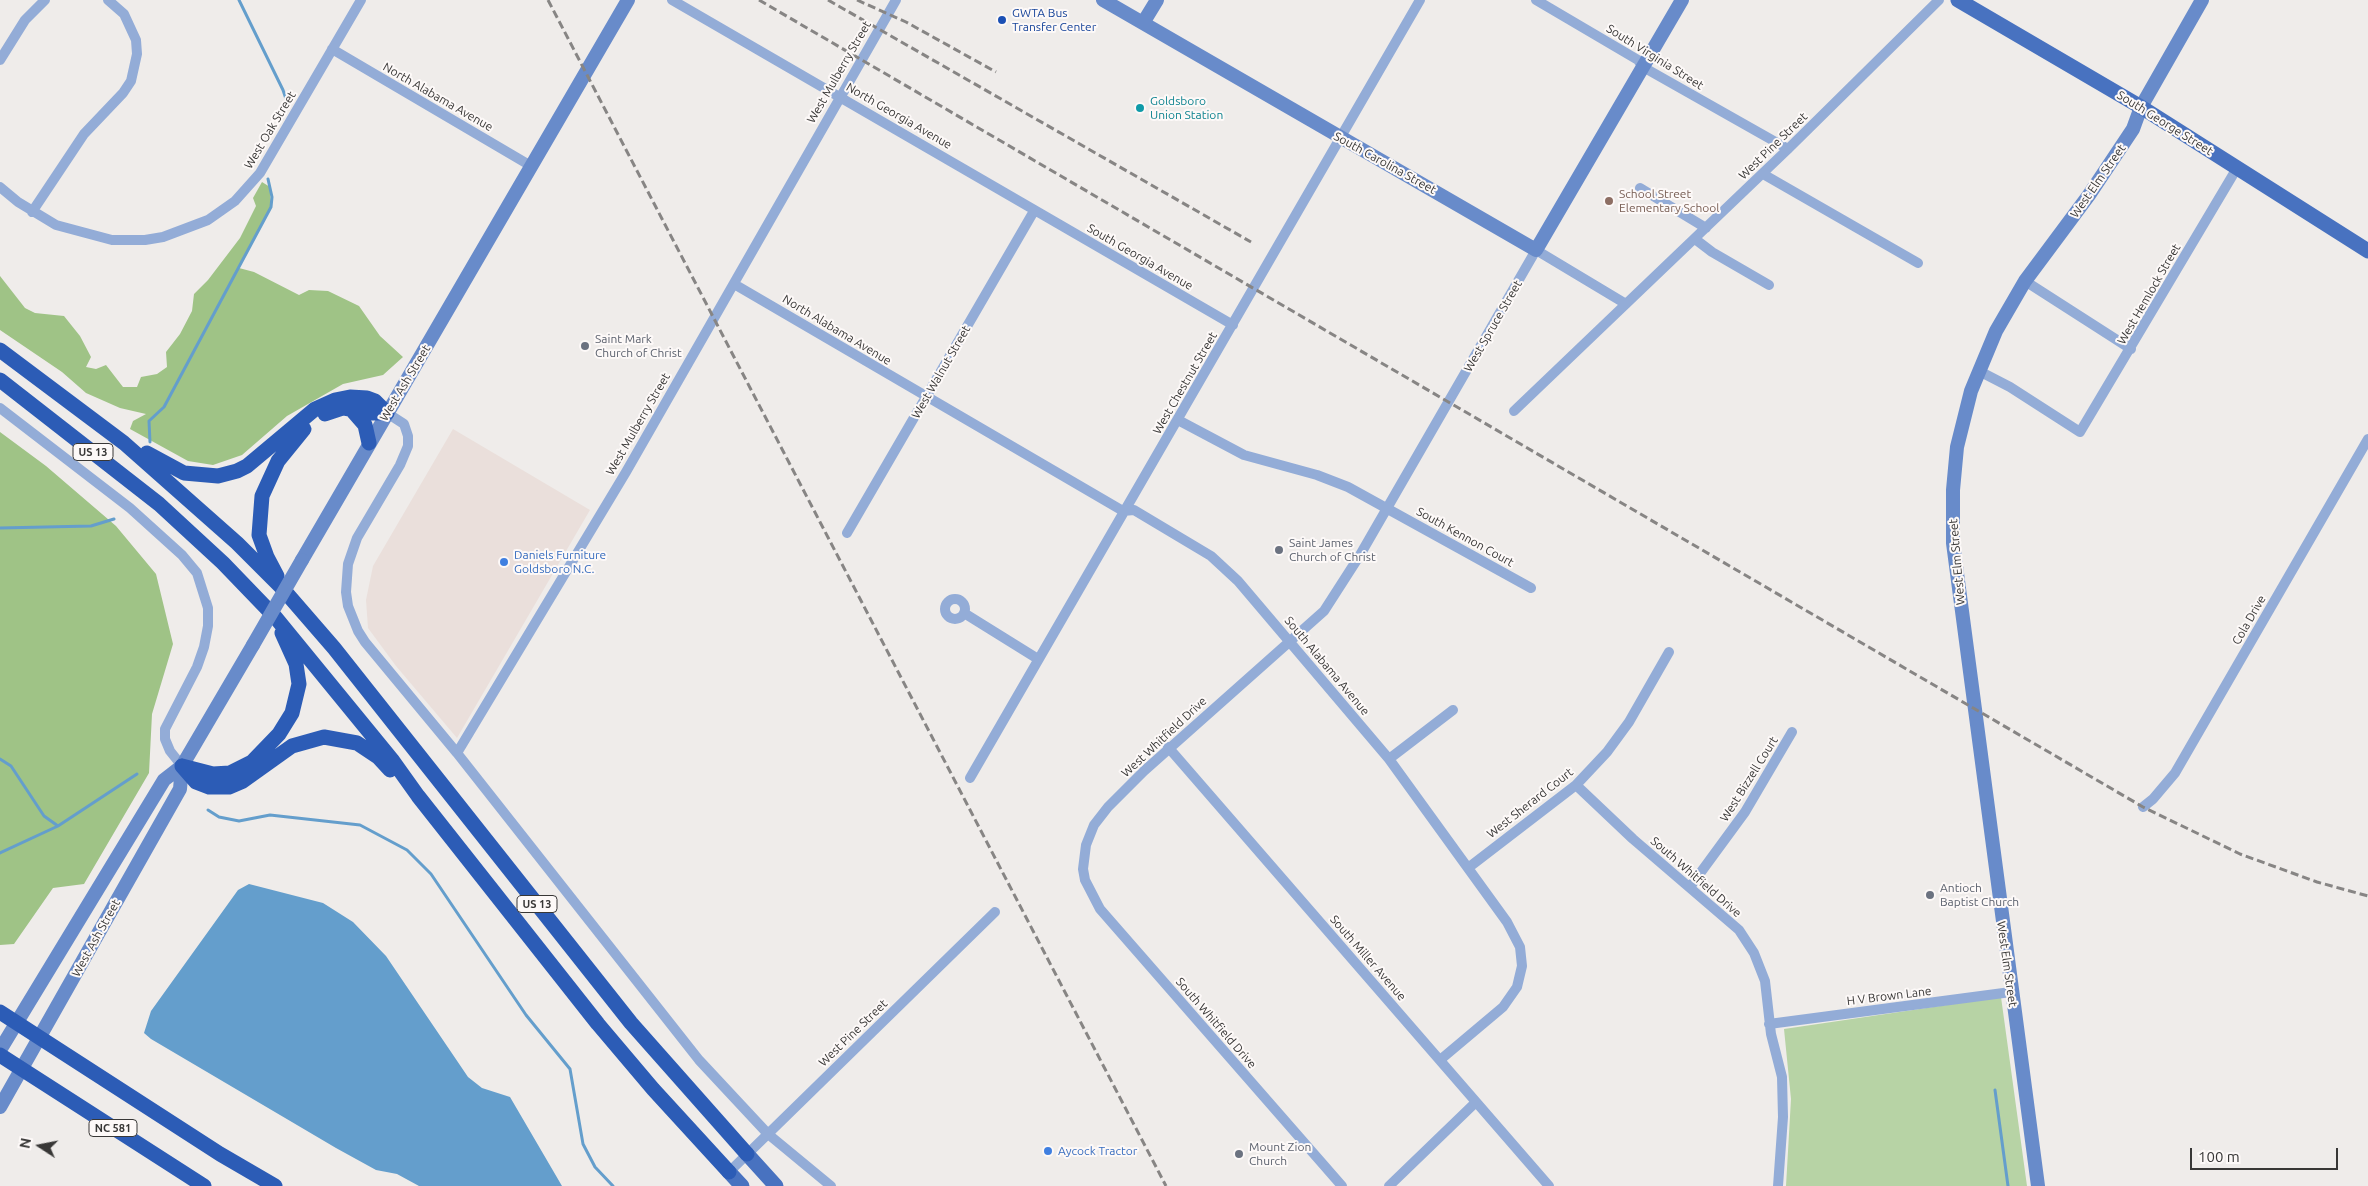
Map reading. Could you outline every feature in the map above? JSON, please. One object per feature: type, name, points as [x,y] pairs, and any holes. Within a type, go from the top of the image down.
[{"type":"highway","name":"US 13","points":[[0,350],[124,443],[236,542],[282,588],[340,655],[626,1016],[747,1154]]},
{"type":"highway","name":"US 13","points":[[0,380],[165,510],[223,563],[276,618],[393,761],[418,796],[598,1024],[653,1089],[729,1172]]},
{"type":"highway","points":[[124,443],[184,473],[218,476],[247,466],[315,409],[335,400],[350,397],[367,398],[375,401],[387,413]]},
{"type":"highway","points":[[282,588],[259,535],[260,509],[266,484],[284,451],[303,430],[326,414],[343,408],[370,413],[387,413]]},
{"type":"highway","points":[[351,409],[365,426],[369,444]]},
{"type":"highway","points":[[182,766],[214,774],[230,774],[252,762],[287,724],[296,698],[298,674],[296,664],[276,618]]},
{"type":"highway","points":[[182,766],[196,782],[209,787],[229,787],[243,781],[300,742],[314,738],[336,738],[365,748],[418,796]]},
{"type":"highway","points":[[0,1012],[16,1022]]},
{"type":"highway","name":"NC 581","points":[[16,1022],[220,1154],[275,1186]]},
{"type":"highway","points":[[0,1055],[22,1069]]},
{"type":"highway","name":"NC 581","points":[[22,1069],[204,1186]]},
{"type":"main road","name":"South George Street","points":[[1958,0],[2141,107],[2368,251]]},
{"type":"main road","name":"US 13","points":[[747,1154],[776,1186]]},
{"type":"main road","name":"US 13","points":[[729,1172],[742,1186]]},
{"type":"street","points":[[0,60],[25,20],[45,0]]},
{"type":"street","points":[[32,212],[84,134],[123,93],[131,81],[137,54],[136,40],[124,14],[108,0]]},
{"type":"street","name":"West Oak Street","points":[[0,187],[32,212],[56,225],[73,231],[128,241],[163,237],[208,220],[235,201],[260,173],[361,0]]},
{"type":"street","name":"West Ash Street","points":[[0,1050],[164,780],[182,766],[628,0]]},
{"type":"street","name":"North Georgia Avenue","points":[[672,0],[1034,210]]},
{"type":"street","name":"West Mulberry Street","points":[[457,753],[626,472],[712,318],[734,284],[896,0]]},
{"type":"street","name":"South Carolina Street","points":[[1103,0],[1626,304]]},
{"type":"street","points":[[1143,23],[1157,0]]},
{"type":"street","name":"West Chestnut Street","points":[[970,778],[1420,0]]},
{"type":"street","name":"South Virginia Street","points":[[1536,0],[1638,60],[1643,67],[1788,150]]},
{"type":"street","name":"West Spruce Street","points":[[1291,641],[1313,622],[1333,598],[1682,0]]},
{"type":"street","name":"West Pine Street","points":[[1514,412],[1788,150],[1939,0]]},
{"type":"street","name":"West Elm Street","points":[[2038,1186],[1953,543],[1953,490],[1957,446],[1966,409],[1996,331],[2025,281],[2133,129],[2141,107],[2202,0]]},
{"type":"street","name":"North Alabama Avenue","points":[[332,49],[531,166]]},
{"type":"street","name":"West Hemlock Street","points":[[1980,370],[2080,432],[2237,168]]},
{"type":"street","points":[[1763,174],[1918,263]]},
{"type":"street","points":[[1640,188],[1706,228]]},
{"type":"street","name":"South Georgia Avenue","points":[[1034,210],[1233,325]]},
{"type":"street","name":"West Walnut Street","points":[[847,533],[927,398],[1034,210]]},
{"type":"street","points":[[1695,239],[1712,252],[1769,285]]},
{"type":"street","points":[[2025,281],[2131,349]]},
{"type":"street","name":"North Alabama Avenue","points":[[734,284],[927,398]]},
{"type":"street","name":"South Alabama Avenue","points":[[927,398],[1123,512],[1134,510],[1211,556],[1238,581],[1291,641],[1389,759],[1508,922],[1520,947],[1522,966],[1517,987],[1503,1007],[1440,1060]]},
{"type":"street","points":[[0,408],[130,508],[182,555],[197,573],[208,608],[208,626],[204,647],[197,667],[165,729],[165,739],[170,751],[182,766]]},
{"type":"street","points":[[387,413],[395,416],[404,424],[408,436],[408,446],[400,465],[351,551],[346,579],[348,606],[365,642],[457,753],[683,1041],[768,1134],[831,1186]]},
{"type":"street","name":"South Kennon Court","points":[[1178,420],[1244,455],[1330,479],[1387,507],[1531,588]]},
{"type":"street","name":"Cola Drive","points":[[2143,807],[2153,799],[2175,774],[2368,439]]},
{"type":"street","points":[[964,613],[1038,658]]},
{"type":"street","name":"West Whitfield Drive","points":[[1083,869],[1086,845],[1094,825],[1108,807],[1168,747],[1291,641]]},
{"type":"street","name":"West Sherard Court","points":[[1468,868],[1576,785],[1607,752],[1629,722],[1669,652]]},
{"type":"street","points":[[1389,759],[1453,710]]},
{"type":"street","name":"West Bizzell Court","points":[[1690,886],[1745,812],[1792,732]]},
{"type":"street","name":"South Miller Avenue","points":[[1168,747],[1549,1186]]},
{"type":"street","name":"West Ash Street","points":[[0,1107],[180,789],[182,766]]},
{"type":"street","name":"South Whitfield Drive","points":[[1576,785],[1633,839],[1739,930],[1754,953],[1765,982],[1769,1024],[1782,1078],[1783,1117],[1778,1186]]},
{"type":"street","name":"South Whitfield Drive","points":[[1083,869],[1088,889],[1100,909],[1342,1186]]},
{"type":"street","name":"West Pine Street","points":[[729,1172],[995,912]]},
{"type":"street","name":"H V Brown Lane","points":[[1769,1024],[2011,992]]},
{"type":"street","points":[[1389,1186],[1475,1103]]},
{"type":"shaded area","points":[[453,429],[590,510],[457,738],[396,666],[368,628],[366,600],[373,566]]},
{"type":"green space","points":[[262,182],[270,187],[271,207],[239,268],[254,272],[299,295],[309,290],[328,291],[359,306],[380,336],[403,357],[383,375],[343,384],[287,416],[242,455],[213,465],[188,461],[130,429],[133,421],[146,414],[120,408],[86,393],[62,372],[0,330],[0,276],[25,308],[35,313],[64,316],[80,336],[91,357],[86,367],[96,369],[106,365],[123,387],[137,387],[141,377],[157,374],[167,367],[166,352],[180,334],[192,311],[194,294],[208,280],[240,238],[256,206],[253,198]]},
{"type":"green space","points":[[0,432],[46,466],[116,526],[156,574],[173,644],[152,714],[149,773],[84,884],[53,888],[14,944],[0,945]]},
{"type":"green space","points":[[2001,997],[2027,1186],[1786,1186],[1791,1099],[1784,1029]]},
{"type":"water","points":[[249,884],[323,903],[353,922],[386,956],[468,1077],[482,1088],[510,1097],[562,1186],[419,1186],[397,1174],[376,1170],[336,1148],[151,1039],[144,1033],[151,1011],[238,890]]},
{"type":"waterway","points":[[239,0],[283,90],[288,105]]},
{"type":"waterway","points":[[150,442],[149,421],[164,407],[271,207],[272,197],[268,179]]},
{"type":"waterway","points":[[0,528],[91,526],[114,519]]},
{"type":"waterway","points":[[0,759],[11,766],[44,816],[58,826]]},
{"type":"waterway","points":[[0,853],[58,826],[137,774]]},
{"type":"waterway","points":[[208,810],[219,817],[239,821],[270,815],[360,825],[407,850],[431,874],[526,1015],[570,1069],[583,1144],[595,1167],[613,1186]]},
{"type":"waterway","points":[[1995,1090],[2008,1186]]},
{"type":"railway","points":[[548,0],[1166,1186]]},
{"type":"railway","points":[[759,0],[2143,807],[2240,854],[2317,882],[2368,896]]},
{"type":"railway","points":[[828,0],[1251,242]]},
{"type":"railway","points":[[857,0],[906,22],[996,72]]},
{"type":"place","name":"GWTA Bus Transfer Center","points":[[1002,20]]},
{"type":"place","name":"Goldsboro Union Station","points":[[1140,108]]},
{"type":"place","name":"School Street Elementary School","points":[[1609,201]]},
{"type":"place","name":"Saint Mark Church of Christ","points":[[585,346]]},
{"type":"place","name":"Saint James Church of Christ","points":[[1279,550]]},
{"type":"place","name":"Daniels Furniture Goldsboro N.C.","points":[[504,562]]},
{"type":"place","name":"Antioch Baptist Church","points":[[1930,895]]},
{"type":"place","name":"Aycock Tractor","points":[[1048,1151]]},
{"type":"place","name":"Mount Zion Church","points":[[1239,1154]]}]
